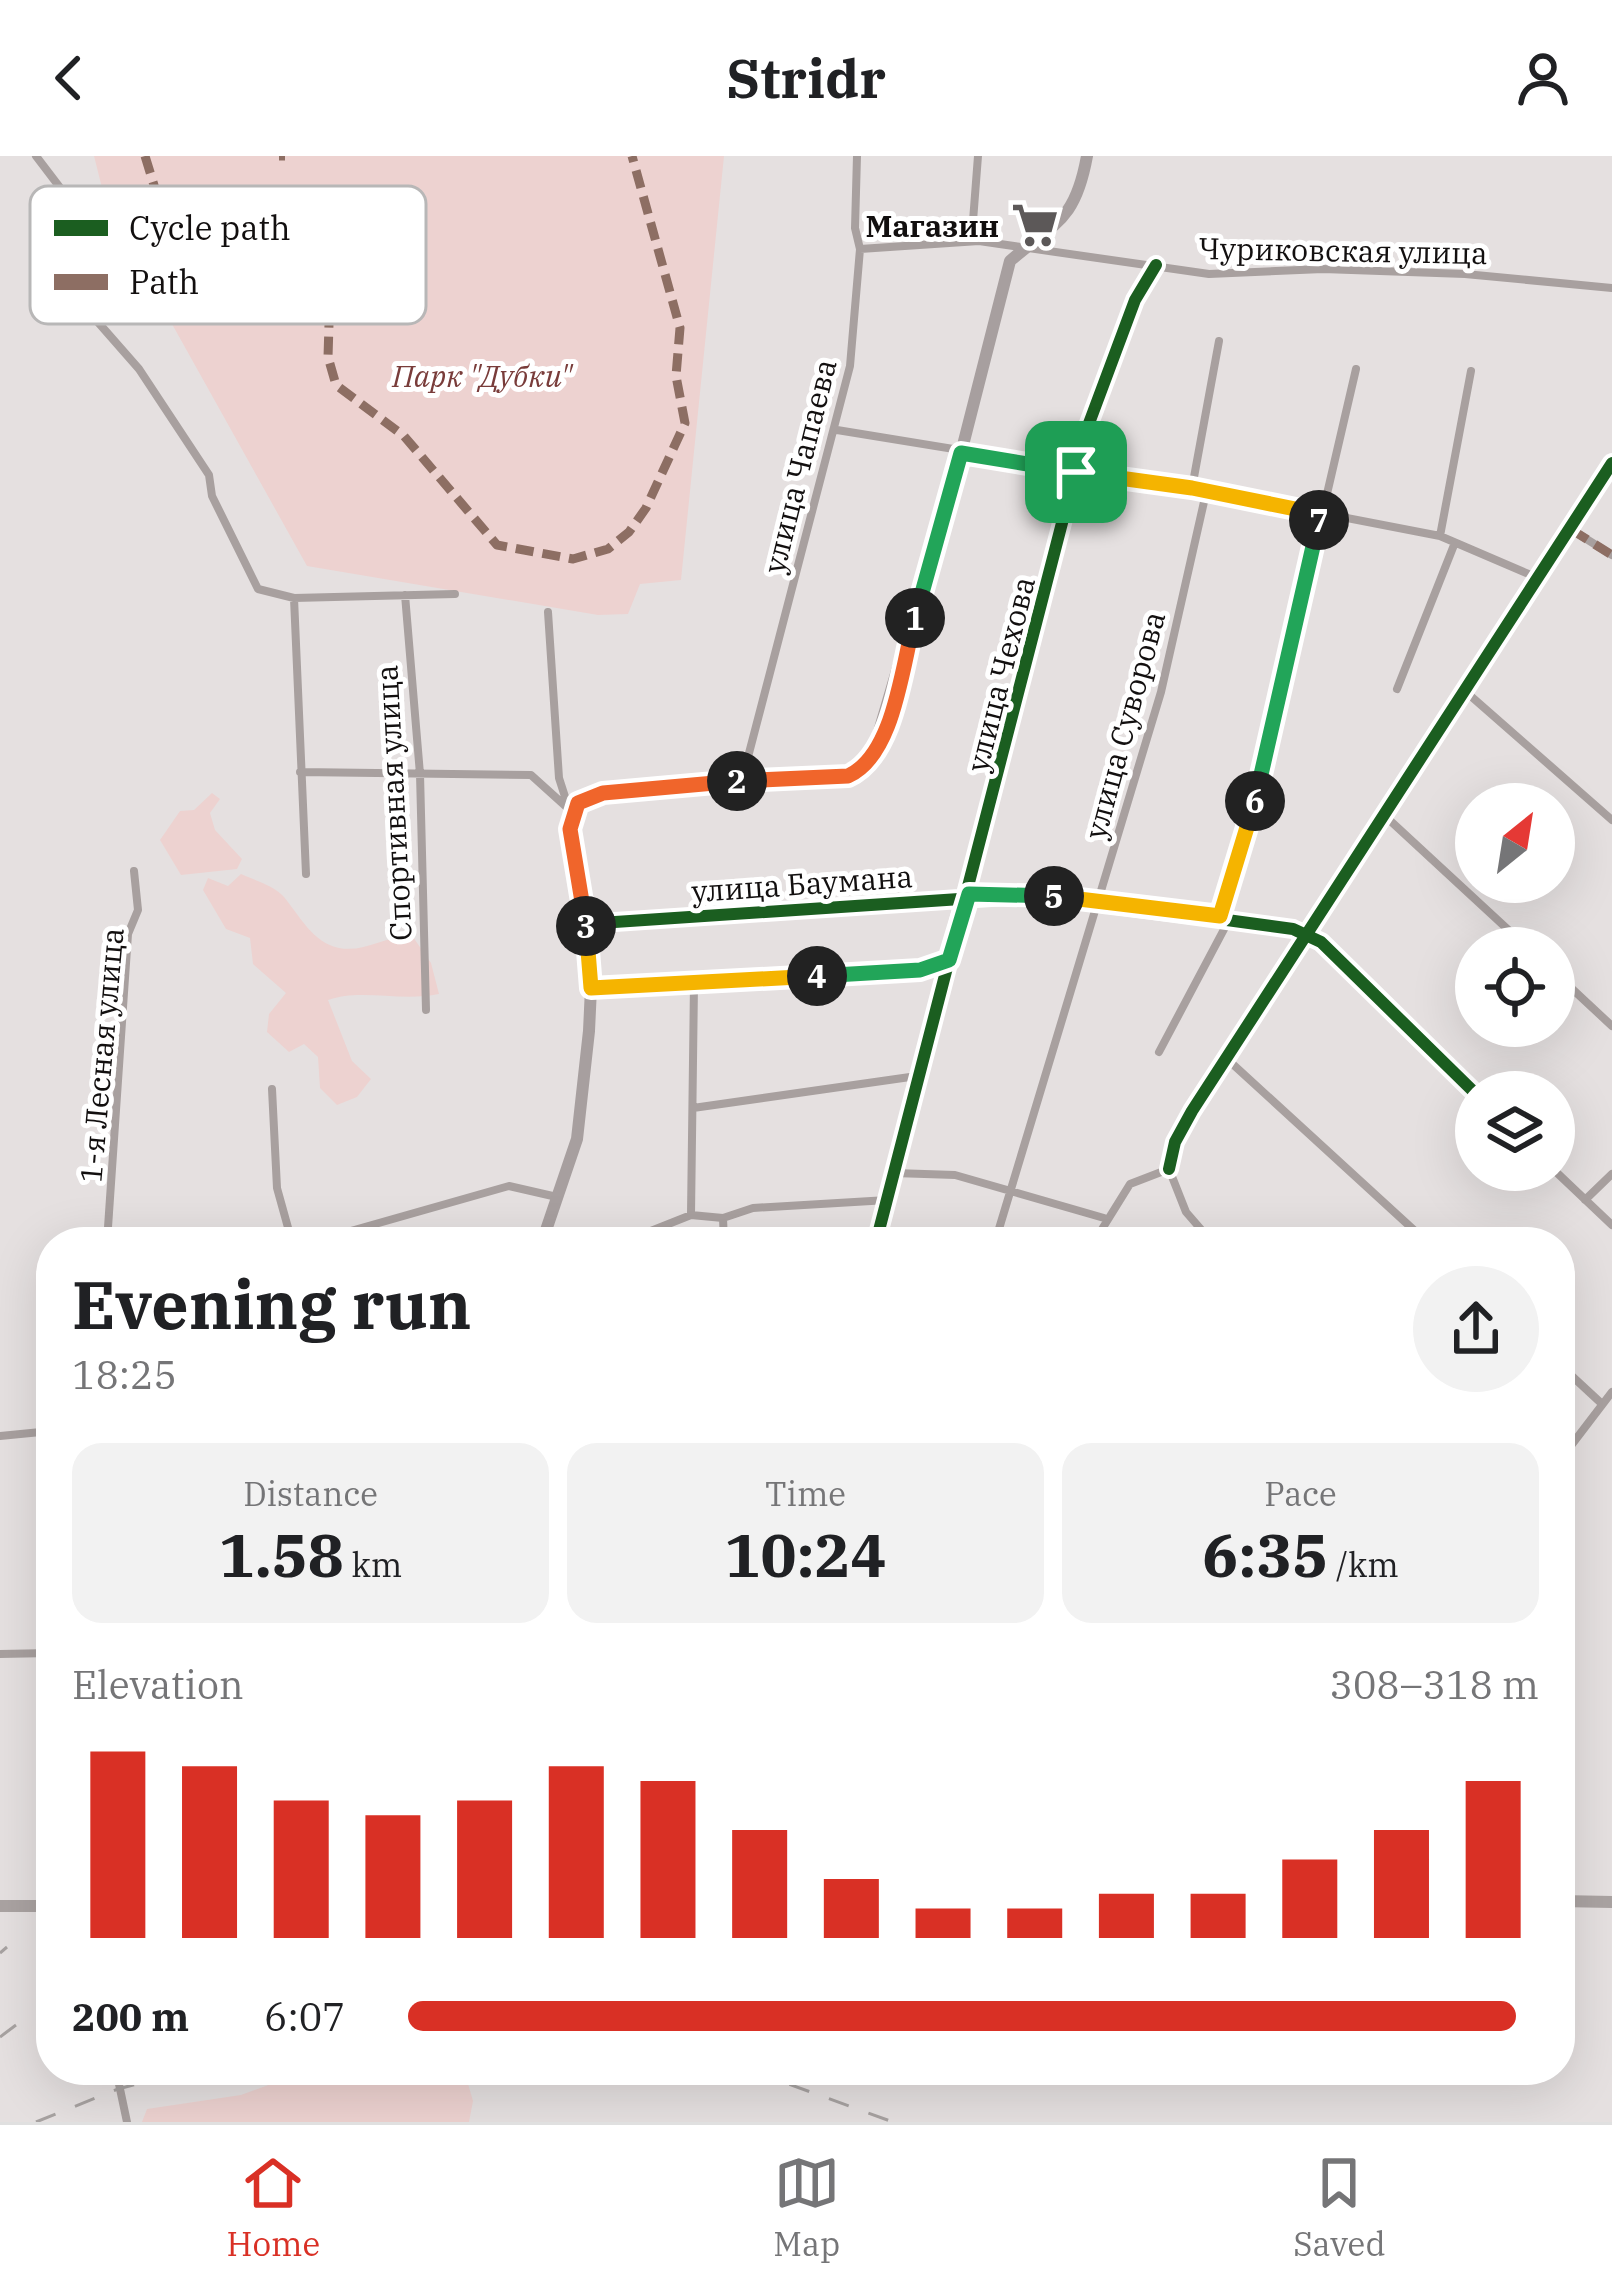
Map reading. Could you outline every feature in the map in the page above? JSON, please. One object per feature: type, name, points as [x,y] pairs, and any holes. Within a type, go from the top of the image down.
[{"type":"main road","points":[[1575,1901],[1612,1902]]},
{"type":"main road","points":[[0,1906],[36,1906]]},
{"type":"street","points":[[37,156],[60,186]]},
{"type":"street","name":"улица Чапаева","points":[[742,780],[850,366],[860,249],[855,228],[856,156]]},
{"type":"street","points":[[978,156],[973,221],[979,241]]},
{"type":"street","points":[[547,1227],[577,1139],[591,988],[570,829],[572,813],[578,803],[603,793],[848,776],[871,759],[961,453],[1010,262],[1058,227],[1072,207],[1087,156]]},
{"type":"street","name":"Чуриковская улица","points":[[860,249],[979,241],[1209,274],[1323,269],[1466,274],[1612,288]]},
{"type":"street","name":"улица Чехова","points":[[880,1227],[1076,472],[1135,300],[1156,265]]},
{"type":"street","points":[[99,324],[139,369],[209,475],[212,496],[258,589],[294,598],[455,595]]},
{"type":"street","points":[[1192,488],[1219,341]]},
{"type":"street","points":[[1160,1052],[1225,917],[1356,369]]},
{"type":"street","points":[[1440,536],[1472,371]]},
{"type":"street","points":[[837,430],[1192,488],[1440,536],[1538,578]]},
{"type":"street","points":[[1199,1227],[1186,1212],[1169,1168],[1175,1142],[1612,463]]},
{"type":"street","name":"улица Суворова","points":[[999,1227],[1161,692],[1206,493]]},
{"type":"street","points":[[1572,530],[1612,555]]},
{"type":"street","points":[[1397,689],[1454,544]]},
{"type":"street","name":"Спортивная улица","points":[[406,595],[420,774],[426,1010]]},
{"type":"street","points":[[294,598],[306,874]]},
{"type":"street","points":[[548,612],[560,778],[572,813]]},
{"type":"street","points":[[1465,691],[1612,820]]},
{"type":"street","points":[[300,772],[531,775],[572,813]]},
{"type":"street","points":[[1384,814],[1505,927]]},
{"type":"street","name":"1-я Лесная улица","points":[[108,1227],[128,934],[138,910],[134,872]]},
{"type":"street","name":"улица Баумана","points":[[585,924],[969,894],[1101,901],[1225,917],[1306,934]]},
{"type":"street","points":[[1306,934],[1321,942],[1455,1073]]},
{"type":"street","points":[[591,988],[920,970],[949,960]]},
{"type":"street","points":[[691,1215],[694,984]]},
{"type":"street","points":[[1575,992],[1612,1026]]},
{"type":"street","points":[[1226,1058],[1411,1227]]},
{"type":"street","points":[[692,1108],[711,1101],[917,1076]]},
{"type":"street","points":[[272,1089],[277,1188],[288,1227]]},
{"type":"street","points":[[1101,1227],[1130,1184],[1169,1168]]},
{"type":"street","points":[[894,1173],[955,1175],[1104,1219]]},
{"type":"street","points":[[1585,1200],[1612,1174]]},
{"type":"street","points":[[365,1227],[509,1186],[557,1197]]},
{"type":"street","points":[[1575,1190],[1612,1225]]},
{"type":"street","points":[[660,1227],[691,1215],[723,1218],[753,1208],[888,1200]]},
{"type":"street","points":[[723,1218],[723,1227]]},
{"type":"street","points":[[1575,1379],[1601,1402]]},
{"type":"street","points":[[1575,1439],[1612,1392]]},
{"type":"street","points":[[0,1436],[36,1432]]},
{"type":"street","points":[[0,1654],[36,1653]]},
{"type":"street","points":[[119,2085],[128,2122]]},
{"type":"green space","name":"Парк \"Дубки\"","points":[[94,156],[724,156],[681,580],[640,584],[628,614],[598,615],[307,566],[172,324],[426,324],[426,186],[102,186]]},
{"type":"green space","points":[[212,793],[220,799],[210,813],[215,830],[242,859],[237,869],[181,875],[160,840],[180,811],[194,810]]},
{"type":"green space","points":[[241,874],[280,893],[307,927],[330,945],[358,948],[413,937],[431,963],[439,994],[353,995],[328,1000],[352,1061],[371,1079],[357,1097],[337,1105],[320,1088],[318,1057],[304,1044],[289,1052],[267,1032],[269,1014],[286,993],[253,964],[250,938],[226,929],[203,890],[208,878],[228,886]]},
{"type":"green space","points":[[268,2085],[468,2085],[473,2101],[469,2122],[142,2122],[147,2109],[241,2095]]},
{"type":"railway","points":[[0,1953],[7,1947]]},
{"type":"railway","points":[[0,2037],[16,2025]]},
{"type":"railway","points":[[36,2122],[133,2085]]},
{"type":"railway","points":[[791,2085],[893,2122]]},
{"type":"marked path","points":[[145,156],[154,186]]},
{"type":"marked path","points":[[279,156],[285,156]]},
{"type":"marked path","points":[[329,324],[328,357],[336,385],[404,436],[497,545],[573,559],[608,549],[629,532],[646,508],[685,423],[676,376],[680,328],[632,156]]},
{"type":"marked path","points":[[1572,530],[1612,555]]},
{"type":"cycle path","points":[[880,1227],[1085,434],[1135,300],[1156,265]]},
{"type":"cycle path","points":[[1169,1169],[1175,1142],[1192,1111],[1612,463]]},
{"type":"cycle path","points":[[585,924],[1035,894],[1293,929],[1321,942],[1455,1073]]},
{"type":"place","name":"Магазин","points":[[1035,225]]},
{"type":"route","points":[[961,453],[1076,472],[1192,488],[1320,514],[1248,834],[1220,916],[1035,894],[969,894],[949,960],[920,970],[591,988],[570,829],[578,803],[603,793],[848,776],[862,770],[884,730],[961,453]]}]
